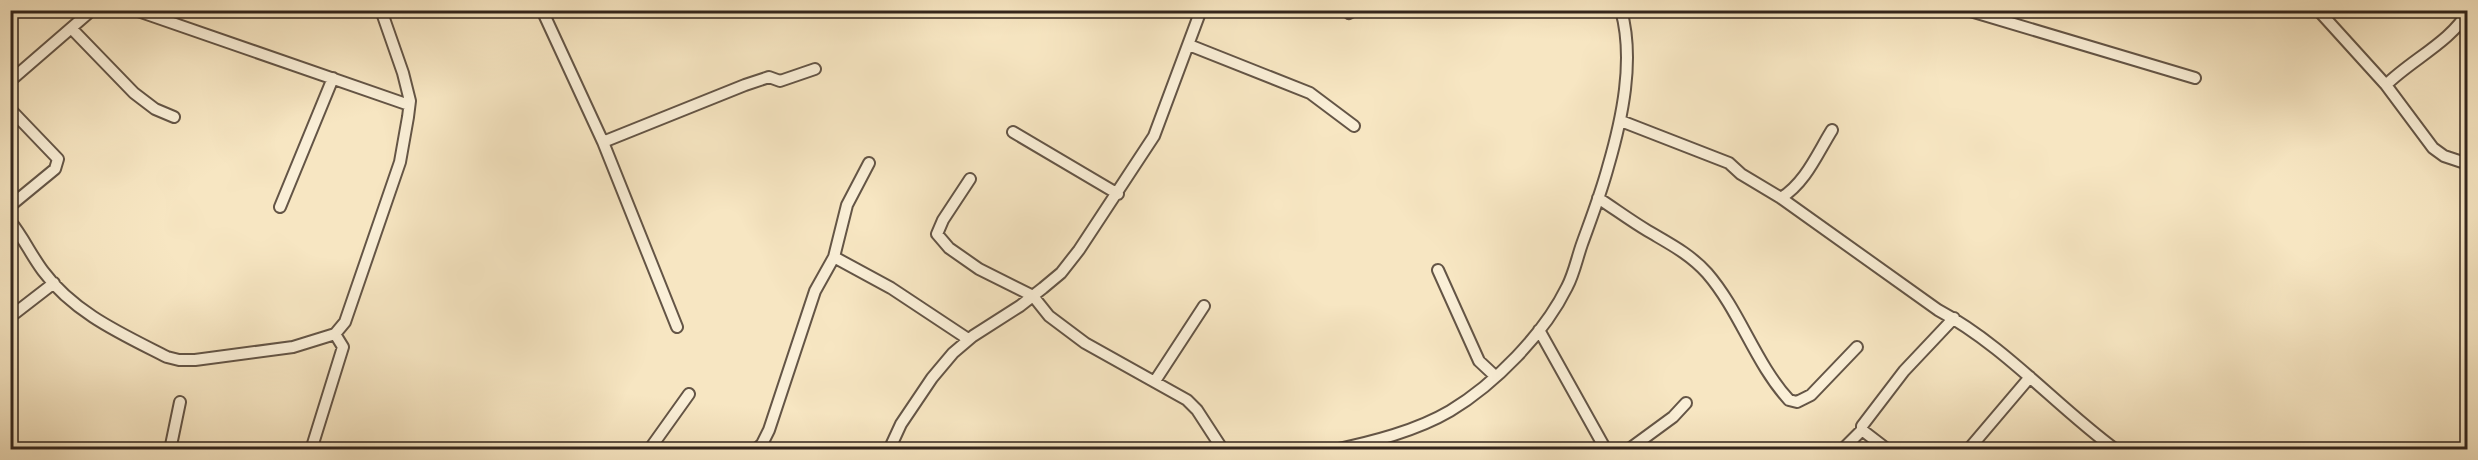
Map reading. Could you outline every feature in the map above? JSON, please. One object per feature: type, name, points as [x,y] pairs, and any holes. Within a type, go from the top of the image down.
[{"type":"street","points":[[10,81],[92,10]]},
{"type":"street","points":[[135,10],[409,105]]},
{"type":"street","points":[[10,221],[25,240],[44,272],[67,298],[89,315],[149,348],[179,360],[195,360],[293,347],[334,334],[345,322],[400,162],[409,105],[403,73],[381,10]]},
{"type":"street","points":[[542,10],[603,142],[677,327]]},
{"type":"street","points":[[889,450],[901,424],[932,378],[953,353],[968,339],[1033,296],[1061,273],[1118,194],[1154,136],[1201,10]]},
{"type":"street","points":[[1346,10],[1349,13],[1355,10]]},
{"type":"street","points":[[1334,450],[1426,422],[1450,411],[1478,391],[1528,344],[1568,286],[1621,121],[1626,53],[1621,10]]},
{"type":"street","points":[[1967,10],[2196,78]]},
{"type":"street","points":[[2318,10],[2386,85],[2433,148],[2444,156],[2468,164]]},
{"type":"street","points":[[2386,85],[2401,69],[2455,30],[2468,10]]},
{"type":"street","points":[[72,29],[134,93],[155,110],[174,117]]},
{"type":"street","points":[[1189,45],[1310,93],[1354,126]]},
{"type":"street","points":[[603,142],[745,85],[769,77],[780,81],[816,69]]},
{"type":"street","points":[[280,207],[333,78]]},
{"type":"street","points":[[10,109],[58,159],[55,169],[10,206]]},
{"type":"street","points":[[1621,121],[1729,163],[1741,174],[1781,198],[1938,310],[1954,318],[2030,377],[2104,446],[2116,450]]},
{"type":"street","points":[[1781,198],[1795,189],[1832,130]]},
{"type":"street","points":[[1013,132],[1118,194]]},
{"type":"street","points":[[755,450],[762,444],[769,430],[815,291],[834,257],[847,205],[869,163]]},
{"type":"street","points":[[970,179],[943,220],[937,234],[949,248],[979,269],[1033,296],[1049,316],[1085,343],[1155,381],[1193,405],[1223,450]]},
{"type":"street","points":[[1598,198],[1696,261],[1718,287],[1758,356],[1789,400],[1797,402],[1811,395],[1857,347]]},
{"type":"street","points":[[834,257],[891,288],[968,339]]},
{"type":"street","points":[[1438,270],[1479,361],[1494,376]]},
{"type":"street","points":[[10,316],[54,283]]},
{"type":"street","points":[[1155,381],[1204,306]]},
{"type":"street","points":[[1842,450],[1862,430],[1862,426],[1904,371],[1954,318]]},
{"type":"street","points":[[1539,330],[1606,450]]},
{"type":"street","points":[[311,450],[343,347],[334,334]]},
{"type":"street","points":[[1968,450],[2030,377]]},
{"type":"street","points":[[649,450],[689,394]]},
{"type":"street","points":[[170,450],[180,402]]},
{"type":"street","points":[[1628,450],[1673,417],[1686,402]]},
{"type":"street","points":[[1862,430],[1887,450]]}]
